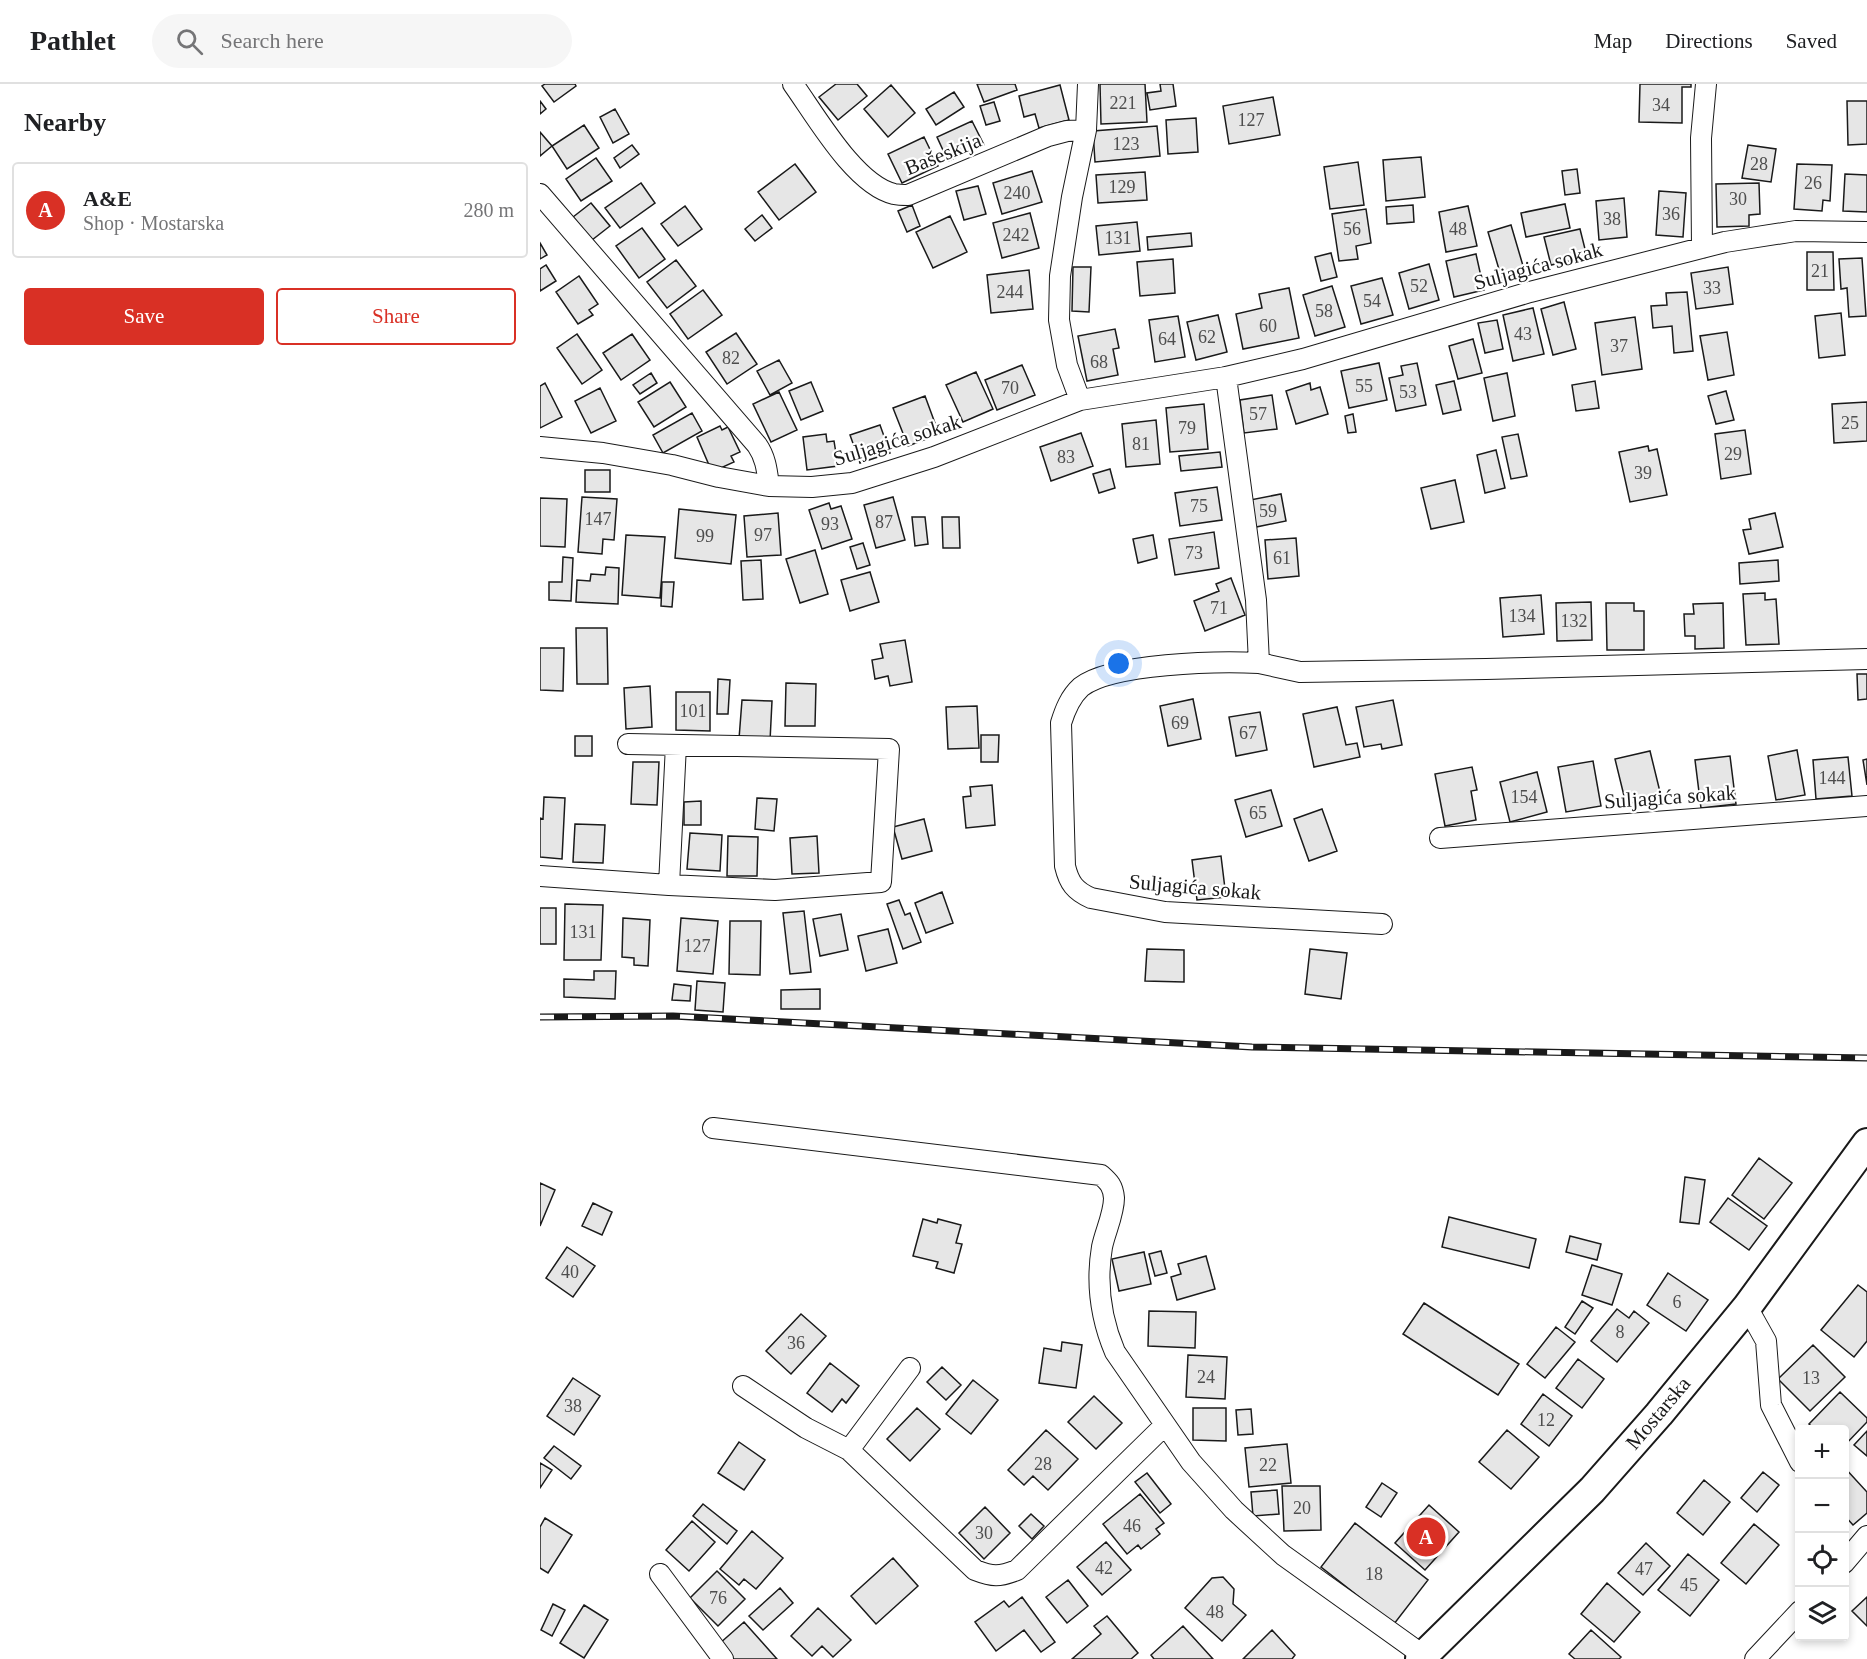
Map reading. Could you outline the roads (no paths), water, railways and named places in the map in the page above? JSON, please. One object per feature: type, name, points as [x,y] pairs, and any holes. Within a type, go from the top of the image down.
[{"type":"main road","name":"Mostarska","points":[[1422,1657],[1592,1490],[1659,1414],[1747,1307],[1867,1143]]},
{"type":"street","name":"Bašeskija","points":[[794,84],[850,163],[870,182],[893,194],[908,195],[1048,136],[1086,130]]},
{"type":"street","points":[[1080,400],[1067,365],[1059,320],[1060,276],[1072,197],[1086,130],[1088,84]]},
{"type":"street","points":[[1702,248],[1701,138],[1706,84]]},
{"type":"street","points":[[540,194],[757,445],[764,455],[769,486]]},
{"type":"street","name":"Suljagića sokak","points":[[540,447],[603,453],[769,486],[812,487],[852,483],[934,457],[1080,400],[1226,377],[1303,359],[1530,292],[1702,248],[1796,231],[1867,232]]},
{"type":"street","points":[[1226,377],[1256,600],[1259,663]]},
{"type":"street","name":"Suljagića sokak","points":[[1382,924],[1165,912],[1090,898],[1080,893],[1068,879],[1065,866],[1061,723],[1067,704],[1081,687],[1108,674],[1224,662],[1259,663],[1300,672],[1867,659]]},
{"type":"street","points":[[540,876],[776,890],[880,882],[889,749],[628,744]]},
{"type":"street","points":[[669,885],[676,745]]},
{"type":"street","name":"Suljagića sokak","points":[[1440,838],[1867,806]]},
{"type":"street","points":[[713,1128],[1101,1175],[1111,1184],[1114,1199],[1102,1248],[1099,1280],[1102,1312],[1115,1352],[1191,1462],[1234,1510],[1275,1547],[1422,1657]]},
{"type":"street","points":[[1747,1307],[1766,1341],[1771,1405],[1795,1452]]},
{"type":"street","points":[[849,1450],[910,1368]]},
{"type":"street","points":[[743,1386],[806,1428],[849,1450],[975,1570],[989,1576],[1003,1576],[1017,1570],[1028,1561],[1165,1425]]},
{"type":"street","points":[[660,1574],[723,1659]]},
{"type":"street","points":[[1755,1659],[1795,1616]]},
{"type":"railway","points":[[540,1017],[673,1016],[1252,1047],[1867,1058]]},
{"type":"place","name":"A&E","points":[[1426,1537]]}]
